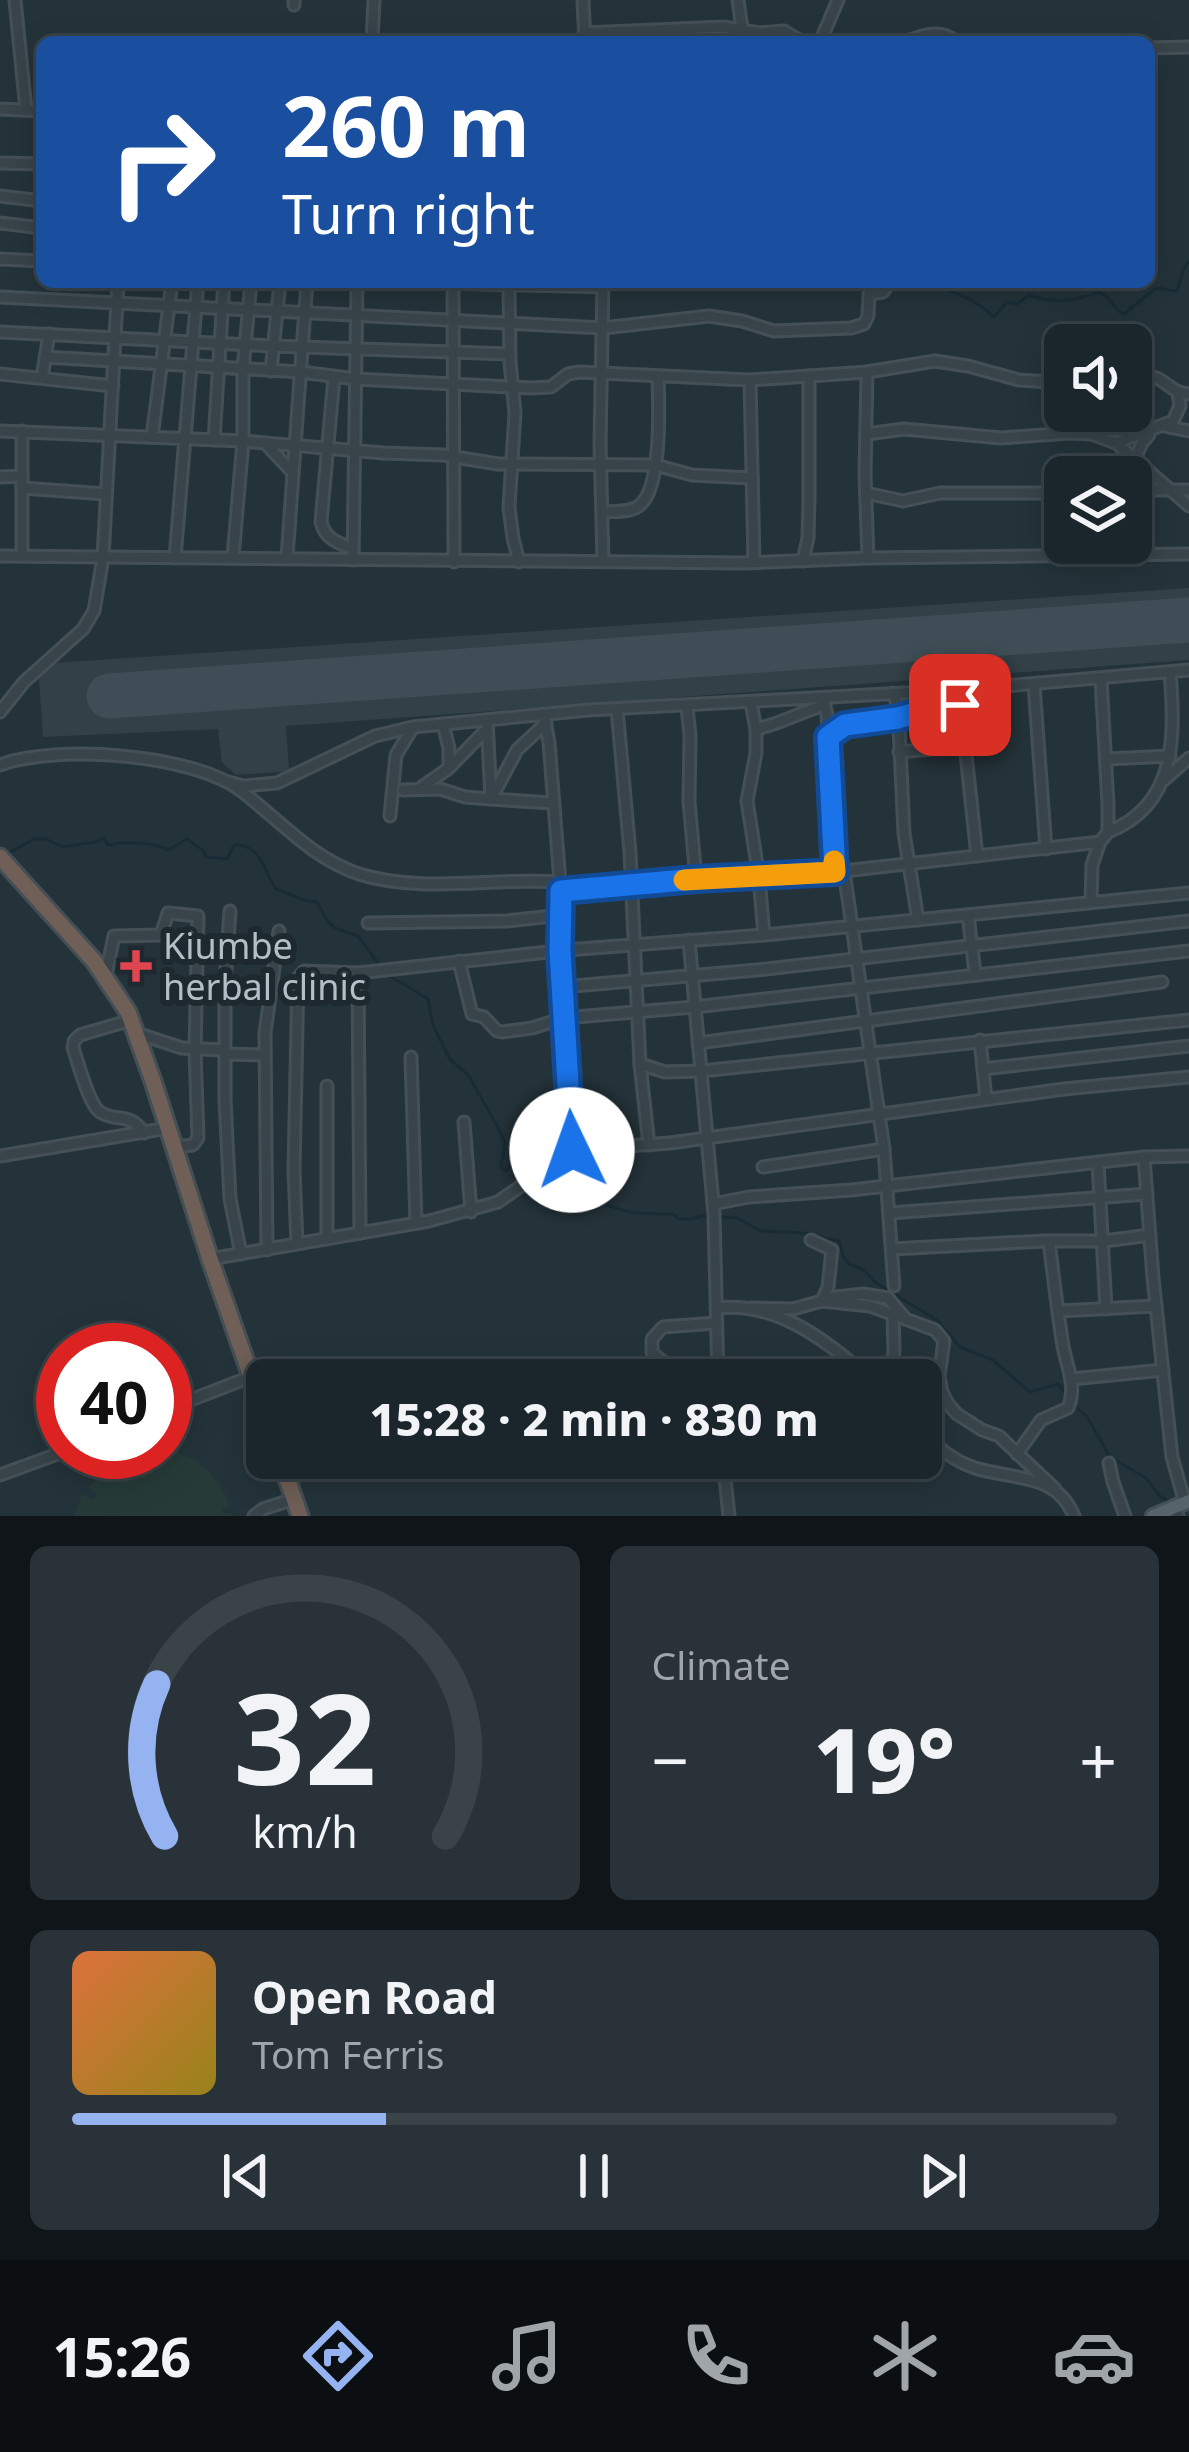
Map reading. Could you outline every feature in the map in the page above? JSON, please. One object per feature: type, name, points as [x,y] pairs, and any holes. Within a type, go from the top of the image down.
[{"type":"highway","points":[[5,862],[106,975],[133,1026],[246,1365]]},
{"type":"highway","points":[[287,1479],[297,1508]]},
{"type":"main road","points":[[1153,1516],[1182,1510]]},
{"type":"street","points":[[15,0],[26,110]]},
{"type":"street","points":[[371,36],[374,0]]},
{"type":"street","points":[[583,0],[584,36]]},
{"type":"street","points":[[738,0],[743,36]]},
{"type":"street","points":[[823,36],[838,0]]},
{"type":"street","points":[[606,36],[703,27],[794,36]]},
{"type":"street","points":[[1155,48],[1189,47]]},
{"type":"street","points":[[0,109],[36,111]]},
{"type":"street","points":[[0,164],[36,164]]},
{"type":"street","points":[[0,196],[36,200]]},
{"type":"street","points":[[1,222],[36,226]]},
{"type":"street","points":[[0,259],[36,261]]},
{"type":"street","points":[[0,712],[24,682],[88,624],[94,610],[103,558],[118,288]]},
{"type":"street","points":[[152,437],[171,288]]},
{"type":"street","points":[[175,558],[198,288]]},
{"type":"street","points":[[214,440],[224,288]]},
{"type":"street","points":[[232,557],[250,288]]},
{"type":"street","points":[[271,371],[279,288]]},
{"type":"street","points":[[287,557],[307,288]]},
{"type":"street","points":[[353,554],[357,288]]},
{"type":"street","points":[[453,288],[454,562]]},
{"type":"street","points":[[509,288],[514,465],[509,507],[520,562]]},
{"type":"street","points":[[603,288],[603,561]]},
{"type":"street","points":[[0,297],[603,328],[709,316],[774,331],[851,328],[867,321],[869,294],[886,288]]},
{"type":"street","points":[[0,332],[510,354]]},
{"type":"street","points":[[42,378],[49,334]]},
{"type":"street","points":[[45,357],[514,387],[551,387],[572,373],[750,380],[867,372],[935,361],[1044,382]]},
{"type":"street","points":[[867,372],[868,558]]},
{"type":"street","points":[[0,374],[113,386]]},
{"type":"street","points":[[803,561],[808,522],[808,376]]},
{"type":"street","points":[[334,377],[322,527],[353,554]]},
{"type":"street","points":[[603,512],[630,510],[645,500],[655,464],[658,377]]},
{"type":"street","points":[[1131,456],[1179,413],[1183,393],[1152,377]]},
{"type":"street","points":[[750,380],[754,562]]},
{"type":"street","points":[[1116,443],[1161,428],[1189,431]]},
{"type":"street","points":[[867,434],[904,430],[1001,438],[1091,434],[1116,443],[1129,456]]},
{"type":"street","points":[[0,431],[242,441],[514,465],[655,464],[692,475],[752,478]]},
{"type":"street","points":[[22,431],[22,556]]},
{"type":"street","points":[[265,443],[293,473]]},
{"type":"street","points":[[1152,475],[1189,506]]},
{"type":"street","points":[[0,478],[106,494]]},
{"type":"street","points":[[1152,489],[1189,490]]},
{"type":"street","points":[[866,494],[903,501],[951,493],[1044,494]]},
{"type":"street","points":[[0,556],[353,554],[454,562],[754,562],[1044,555]]},
{"type":"street","points":[[1152,554],[1189,554]]},
{"type":"street","points":[[0,765],[35,758],[125,755],[244,786],[278,783],[375,736],[413,727],[545,719],[616,709],[824,702],[893,693],[960,695],[1189,670]]},
{"type":"street","points":[[1164,779],[1179,713],[1170,672]]},
{"type":"street","points":[[1101,679],[1108,832]]},
{"type":"street","points":[[1034,685],[1046,849]]},
{"type":"street","points":[[893,693],[907,863],[918,920]]},
{"type":"street","points":[[828,737],[845,725],[898,718],[960,695]]},
{"type":"street","points":[[960,695],[977,856]]},
{"type":"street","points":[[756,729],[785,722],[824,702]]},
{"type":"street","points":[[824,702],[840,872],[884,1149],[894,1286]]},
{"type":"street","points":[[751,703],[756,753],[747,802],[764,934]]},
{"type":"street","points":[[687,707],[696,879]]},
{"type":"street","points":[[616,709],[649,1145]]},
{"type":"street","points":[[491,799],[517,750],[545,719]]},
{"type":"street","points":[[545,719],[560,887],[572,1150]]},
{"type":"street","points":[[442,724],[449,769]]},
{"type":"street","points":[[417,789],[449,769],[487,724]]},
{"type":"street","points":[[487,724],[491,799]]},
{"type":"street","points":[[390,816],[396,755],[413,727]]},
{"type":"street","points":[[899,752],[964,746]]},
{"type":"street","points":[[1107,759],[1170,756]]},
{"type":"street","points":[[1091,902],[1092,865],[1100,842],[1108,832],[1136,817],[1164,779],[1189,758]]},
{"type":"street","points":[[228,782],[325,859],[379,879],[434,883],[632,887],[840,872],[1100,842]]},
{"type":"street","points":[[404,790],[448,790],[465,797],[552,803]]},
{"type":"street","points":[[297,1244],[298,978],[304,971],[364,972],[1189,892]]},
{"type":"street","points":[[230,911],[224,1052],[230,1199],[241,1254]]},
{"type":"street","points":[[106,975],[114,936],[161,934],[168,914],[198,916],[198,1138],[193,1145],[175,1147]]},
{"type":"street","points":[[368,923],[507,921],[561,915]]},
{"type":"street","points":[[968,915],[975,974]]},
{"type":"street","points":[[562,987],[1189,921]]},
{"type":"street","points":[[267,1250],[265,1055],[279,931]]},
{"type":"street","points":[[689,940],[715,1228],[717,1359]]},
{"type":"street","points":[[459,961],[470,1011],[487,1019],[496,1031],[532,1028],[564,1018],[1189,951]]},
{"type":"street","points":[[360,1233],[364,972]]},
{"type":"street","points":[[698,1043],[1162,982]]},
{"type":"street","points":[[640,1064],[665,1072],[701,1071],[1189,1020]]},
{"type":"street","points":[[143,1132],[135,1121],[95,1108],[74,1041],[91,1030],[133,1026],[161,1043],[265,1055]]},
{"type":"street","points":[[980,1040],[986,1099]]},
{"type":"street","points":[[982,1069],[1189,1046]]},
{"type":"street","points":[[411,1057],[416,1223]]},
{"type":"street","points":[[210,1259],[471,1212],[498,1202],[572,1150],[649,1145],[1189,1077]]},
{"type":"street","points":[[327,1085],[327,1239]]},
{"type":"street","points":[[464,1122],[471,1212]]},
{"type":"street","points":[[0,1156],[168,1128]]},
{"type":"street","points":[[763,1167],[884,1149]]},
{"type":"street","points":[[713,1209],[765,1195],[1189,1156]]},
{"type":"street","points":[[1144,1157],[1172,1456],[1182,1510]]},
{"type":"street","points":[[1098,1163],[1106,1309]]},
{"type":"street","points":[[890,1213],[1147,1194]]},
{"type":"street","points":[[892,1249],[1150,1235]]},
{"type":"street","points":[[811,1240],[832,1250],[822,1299]]},
{"type":"street","points":[[1017,1454],[1041,1420],[1070,1407],[1073,1397],[1049,1240]]},
{"type":"street","points":[[716,1308],[793,1309],[822,1299],[863,1294],[888,1298],[906,1319]]},
{"type":"street","points":[[822,1299],[870,1306],[934,1330],[944,1341],[939,1378],[949,1406],[982,1430],[999,1436],[1034,1466],[1065,1496],[1074,1516]]},
{"type":"street","points":[[1059,1311],[1156,1306]]},
{"type":"street","points":[[752,1308],[805,1329],[848,1359]]},
{"type":"street","points":[[893,1314],[893,1359]]},
{"type":"street","points":[[658,1359],[652,1352],[652,1339],[663,1327],[716,1323]]},
{"type":"street","points":[[1071,1379],[1163,1370]]},
{"type":"street","points":[[192,1400],[246,1379]]},
{"type":"street","points":[[942,1449],[962,1462],[1055,1489]]},
{"type":"street","points":[[0,1475],[36,1462]]},
{"type":"street","points":[[1109,1463],[1125,1516]]},
{"type":"street","points":[[725,1479],[729,1516]]},
{"type":"street","points":[[254,1516],[263,1509],[297,1508]]},
{"type":"shaded area","points":[[1189,588],[1189,660],[286,726],[289,771],[236,775],[222,762],[218,729],[43,737],[38,664]]},
{"type":"green space","points":[[192,1460],[220,1486],[230,1507],[222,1509],[223,1514],[232,1516],[74,1516],[82,1495],[94,1499],[96,1493],[87,1488],[97,1479],[192,1479]]},
{"type":"waterway","points":[[945,288],[994,317],[1007,302],[1017,304],[1029,295],[1064,300],[1099,292],[1124,314],[1156,288],[1177,291],[1189,262]]},
{"type":"waterway","points":[[7,854],[34,839],[63,847],[104,838],[108,845],[139,843],[168,850],[187,839],[206,857],[227,859],[234,845],[250,848],[276,889],[317,902],[328,922],[358,936],[381,967]]},
{"type":"waterway","points":[[387,974],[428,999],[433,1025],[449,1058],[469,1076],[500,1131],[505,1144],[501,1167],[506,1171],[516,1164],[523,1182]]},
{"type":"waterway","points":[[531,1186],[567,1191],[629,1212],[673,1214],[679,1219],[737,1218],[761,1231],[839,1241],[849,1264],[937,1320],[960,1347],[993,1360],[1030,1392],[1058,1384],[1066,1393]]},
{"type":"waterway","points":[[1074,1405],[1087,1417],[1110,1457],[1146,1478],[1170,1503]]},
{"type":"runway","points":[[109,696],[1189,620]]},
{"type":"slow traffic","points":[[684,880],[835,872],[834,861]]},
{"type":"place","name":"Kiumbe herbal clinic","points":[[136,966]]},
{"type":"route","points":[[572,1150],[561,891],[835,872],[828,737],[845,725],[898,718],[960,700],[960,705]]}]
